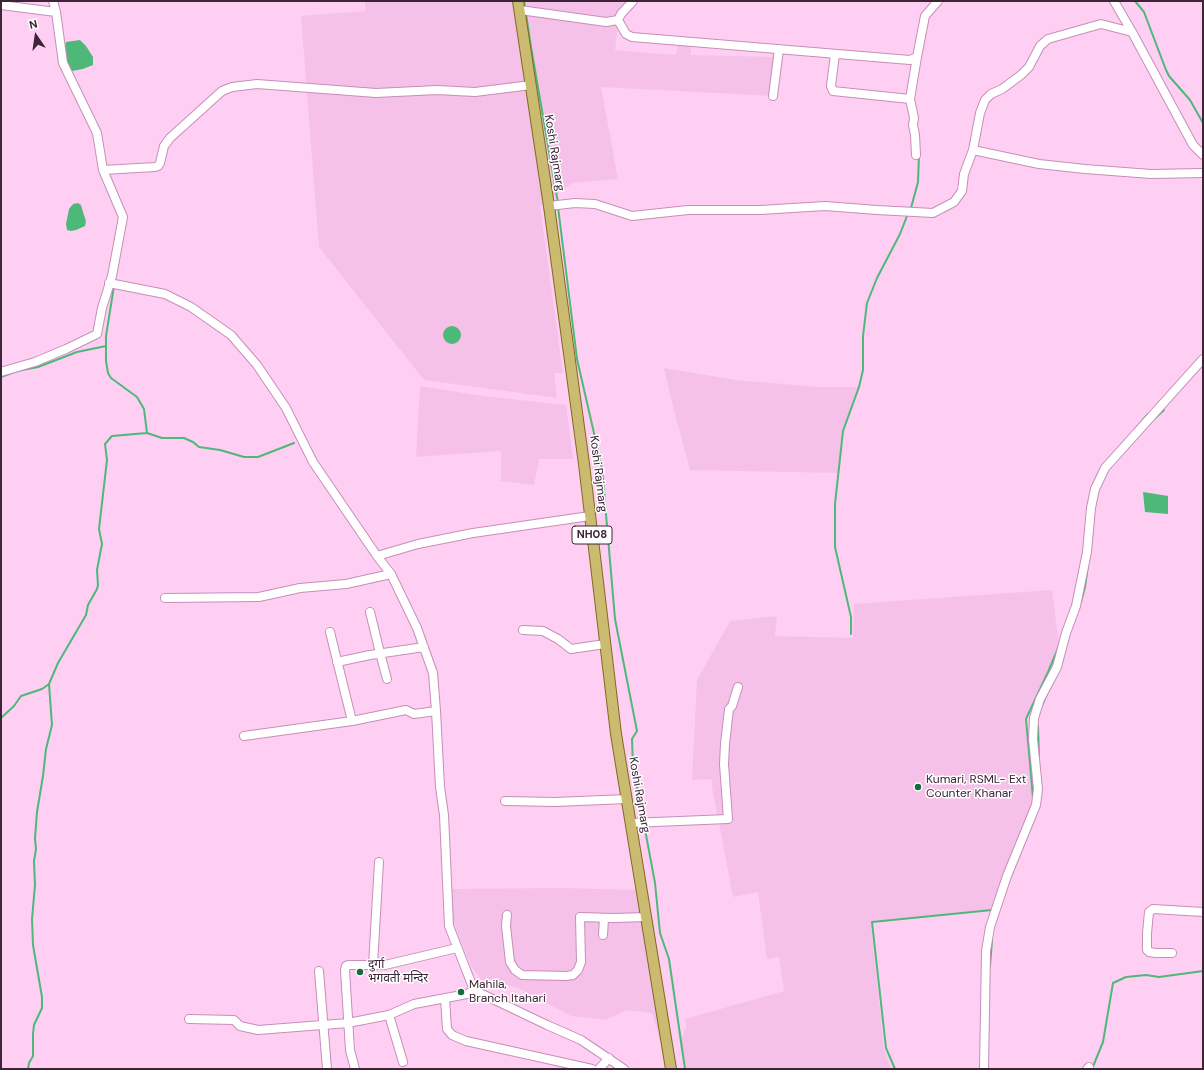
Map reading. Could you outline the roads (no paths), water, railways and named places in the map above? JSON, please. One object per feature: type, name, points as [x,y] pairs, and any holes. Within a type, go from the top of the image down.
[{"type":"main road","name":"Koshi Rajmarg","points":[[519,5],[531,85],[555,206],[616,734],[671,1069]]},
{"type":"street","points":[[1,372],[35,362],[97,334],[123,217],[103,170],[97,133],[63,63],[56,12],[53,1]]},
{"type":"street","points":[[618,20],[621,14],[633,1]]},
{"type":"street","points":[[916,155],[913,125],[914,118],[910,99],[925,16],[938,1]]},
{"type":"street","points":[[1114,1],[1193,145],[1203,155]]},
{"type":"street","points":[[1,5],[56,12]]},
{"type":"street","points":[[519,5],[593,21],[606,22],[618,20]]},
{"type":"street","points":[[618,20],[626,34],[632,37],[910,60],[917,57]]},
{"type":"street","points":[[555,206],[575,203],[595,204],[632,216],[688,210],[760,210],[825,206],[932,213],[954,202],[962,191],[964,174],[973,150],[980,113],[985,100],[991,94],[1002,89],[1021,75],[1029,67],[1040,46],[1048,39],[1101,24],[1132,32]]},
{"type":"street","points":[[773,96],[778,49]]},
{"type":"street","points":[[835,54],[831,86],[832,91],[910,99]]},
{"type":"street","points":[[103,170],[155,168],[160,163],[164,146],[170,138],[222,91],[232,87],[257,84],[376,93],[437,90],[475,92],[531,85]]},
{"type":"street","points":[[973,150],[1039,164],[1084,169],[1151,174],[1203,173]]},
{"type":"street","points":[[109,283],[165,294],[191,307],[231,335],[257,365],[286,408],[313,462],[377,556],[391,574],[417,628],[433,673],[440,787],[444,815],[449,926],[472,985],[480,993],[580,1040],[624,1069]]},
{"type":"street","points":[[984,1069],[986,951],[990,928],[1007,876],[1036,805],[1038,789],[1033,739],[1034,718],[1040,699],[1057,667],[1066,633],[1076,606],[1087,552],[1091,508],[1095,489],[1105,468],[1203,359]]},
{"type":"street","points":[[377,556],[418,544],[473,533],[590,516]]},
{"type":"street","points":[[165,598],[259,597],[300,588],[346,584],[391,574]]},
{"type":"street","points":[[370,612],[387,679]]},
{"type":"street","points":[[523,630],[543,631],[558,639],[571,649],[605,644]]},
{"type":"street","points":[[330,632],[352,721]]},
{"type":"street","points":[[337,662],[380,653],[424,647]]},
{"type":"street","points":[[631,823],[728,819],[724,764],[725,744],[729,709],[732,706],[738,687]]},
{"type":"street","points":[[244,736],[352,721],[406,710],[414,714],[436,711]]},
{"type":"street","points":[[505,802],[555,802],[627,799]]},
{"type":"street","points":[[373,965],[379,862]]},
{"type":"street","points":[[1172,953],[1156,953],[1147,950],[1149,912],[1153,909],[1203,912]]},
{"type":"street","points":[[507,915],[506,926],[510,962],[515,970],[522,975],[566,976],[573,975],[578,970],[581,962],[580,917],[647,917]]},
{"type":"street","points":[[603,935],[604,918]]},
{"type":"street","points":[[355,1069],[350,1050],[345,968],[348,965],[385,965],[457,948]]},
{"type":"street","points":[[319,971],[327,1069]]},
{"type":"street","points":[[189,1019],[234,1020],[240,1026],[258,1030],[324,1026],[389,1015],[414,1004],[466,994],[476,990]]},
{"type":"street","points":[[445,998],[447,1029],[452,1035],[466,1041],[592,1069]]},
{"type":"street","points":[[389,1015],[403,1062]]},
{"type":"street","points":[[599,1069],[609,1058]]},
{"type":"waterway","points":[[524,1],[525,8]]},
{"type":"waterway","points":[[1135,1],[1144,12],[1169,76],[1190,100],[1203,123]]},
{"type":"waterway","points":[[526,14],[558,203]]},
{"type":"waterway","points":[[911,208],[918,182],[919,155]]},
{"type":"waterway","points":[[558,207],[577,359],[602,468],[615,619],[637,731],[632,739],[633,768],[644,820]]},
{"type":"waterway","points":[[851,634],[851,617],[835,547],[835,504],[843,431],[859,387],[863,370],[863,336],[867,303],[877,278],[900,234],[907,216]]},
{"type":"waterway","points":[[114,286],[106,336],[106,361],[108,373],[111,378],[137,397],[144,409],[147,433]]},
{"type":"waterway","points":[[1,377],[17,371],[38,367],[77,352],[106,346]]},
{"type":"waterway","points":[[1153,420],[1164,410]]},
{"type":"waterway","points":[[1135,429],[1148,414]]},
{"type":"waterway","points":[[1,718],[14,706],[21,696],[42,689],[49,684],[58,663],[86,615],[88,605],[97,589],[97,570],[102,544],[99,529],[107,460],[105,444],[112,436],[147,433],[162,438],[184,438],[193,442],[199,447],[220,450],[244,457],[258,457],[294,443]]},
{"type":"waterway","points":[[1096,478],[1100,470]]},
{"type":"waterway","points":[[1081,602],[1088,565]]},
{"type":"waterway","points":[[1033,798],[1026,719],[1059,646]]},
{"type":"waterway","points":[[1040,710],[1060,669]]},
{"type":"waterway","points":[[28,1069],[29,1063],[33,1056],[34,1025],[42,1008],[42,997],[33,945],[32,919],[35,885],[34,861],[36,849],[35,838],[37,812],[46,749],[52,725],[49,684]]},
{"type":"waterway","points":[[1038,726],[1039,756]]},
{"type":"waterway","points":[[644,824],[655,883],[660,933],[669,959],[685,1069]]},
{"type":"waterway","points":[[895,1069],[886,1048],[872,922],[992,910]]},
{"type":"waterway","points":[[990,966],[992,941]]},
{"type":"waterway","points":[[1092,1069],[1103,1042],[1113,983],[1126,977],[1146,975],[1159,977],[1203,971]]},
{"type":"place","name":"Kumari, RSML- Ext Counter Khanar","points":[[918,787]]},
{"type":"place","name":"दुर्गा भगवती मन्दिर","points":[[360,972]]},
{"type":"place","name":"Mahila, Branch Itahari","points":[[461,992]]}]
